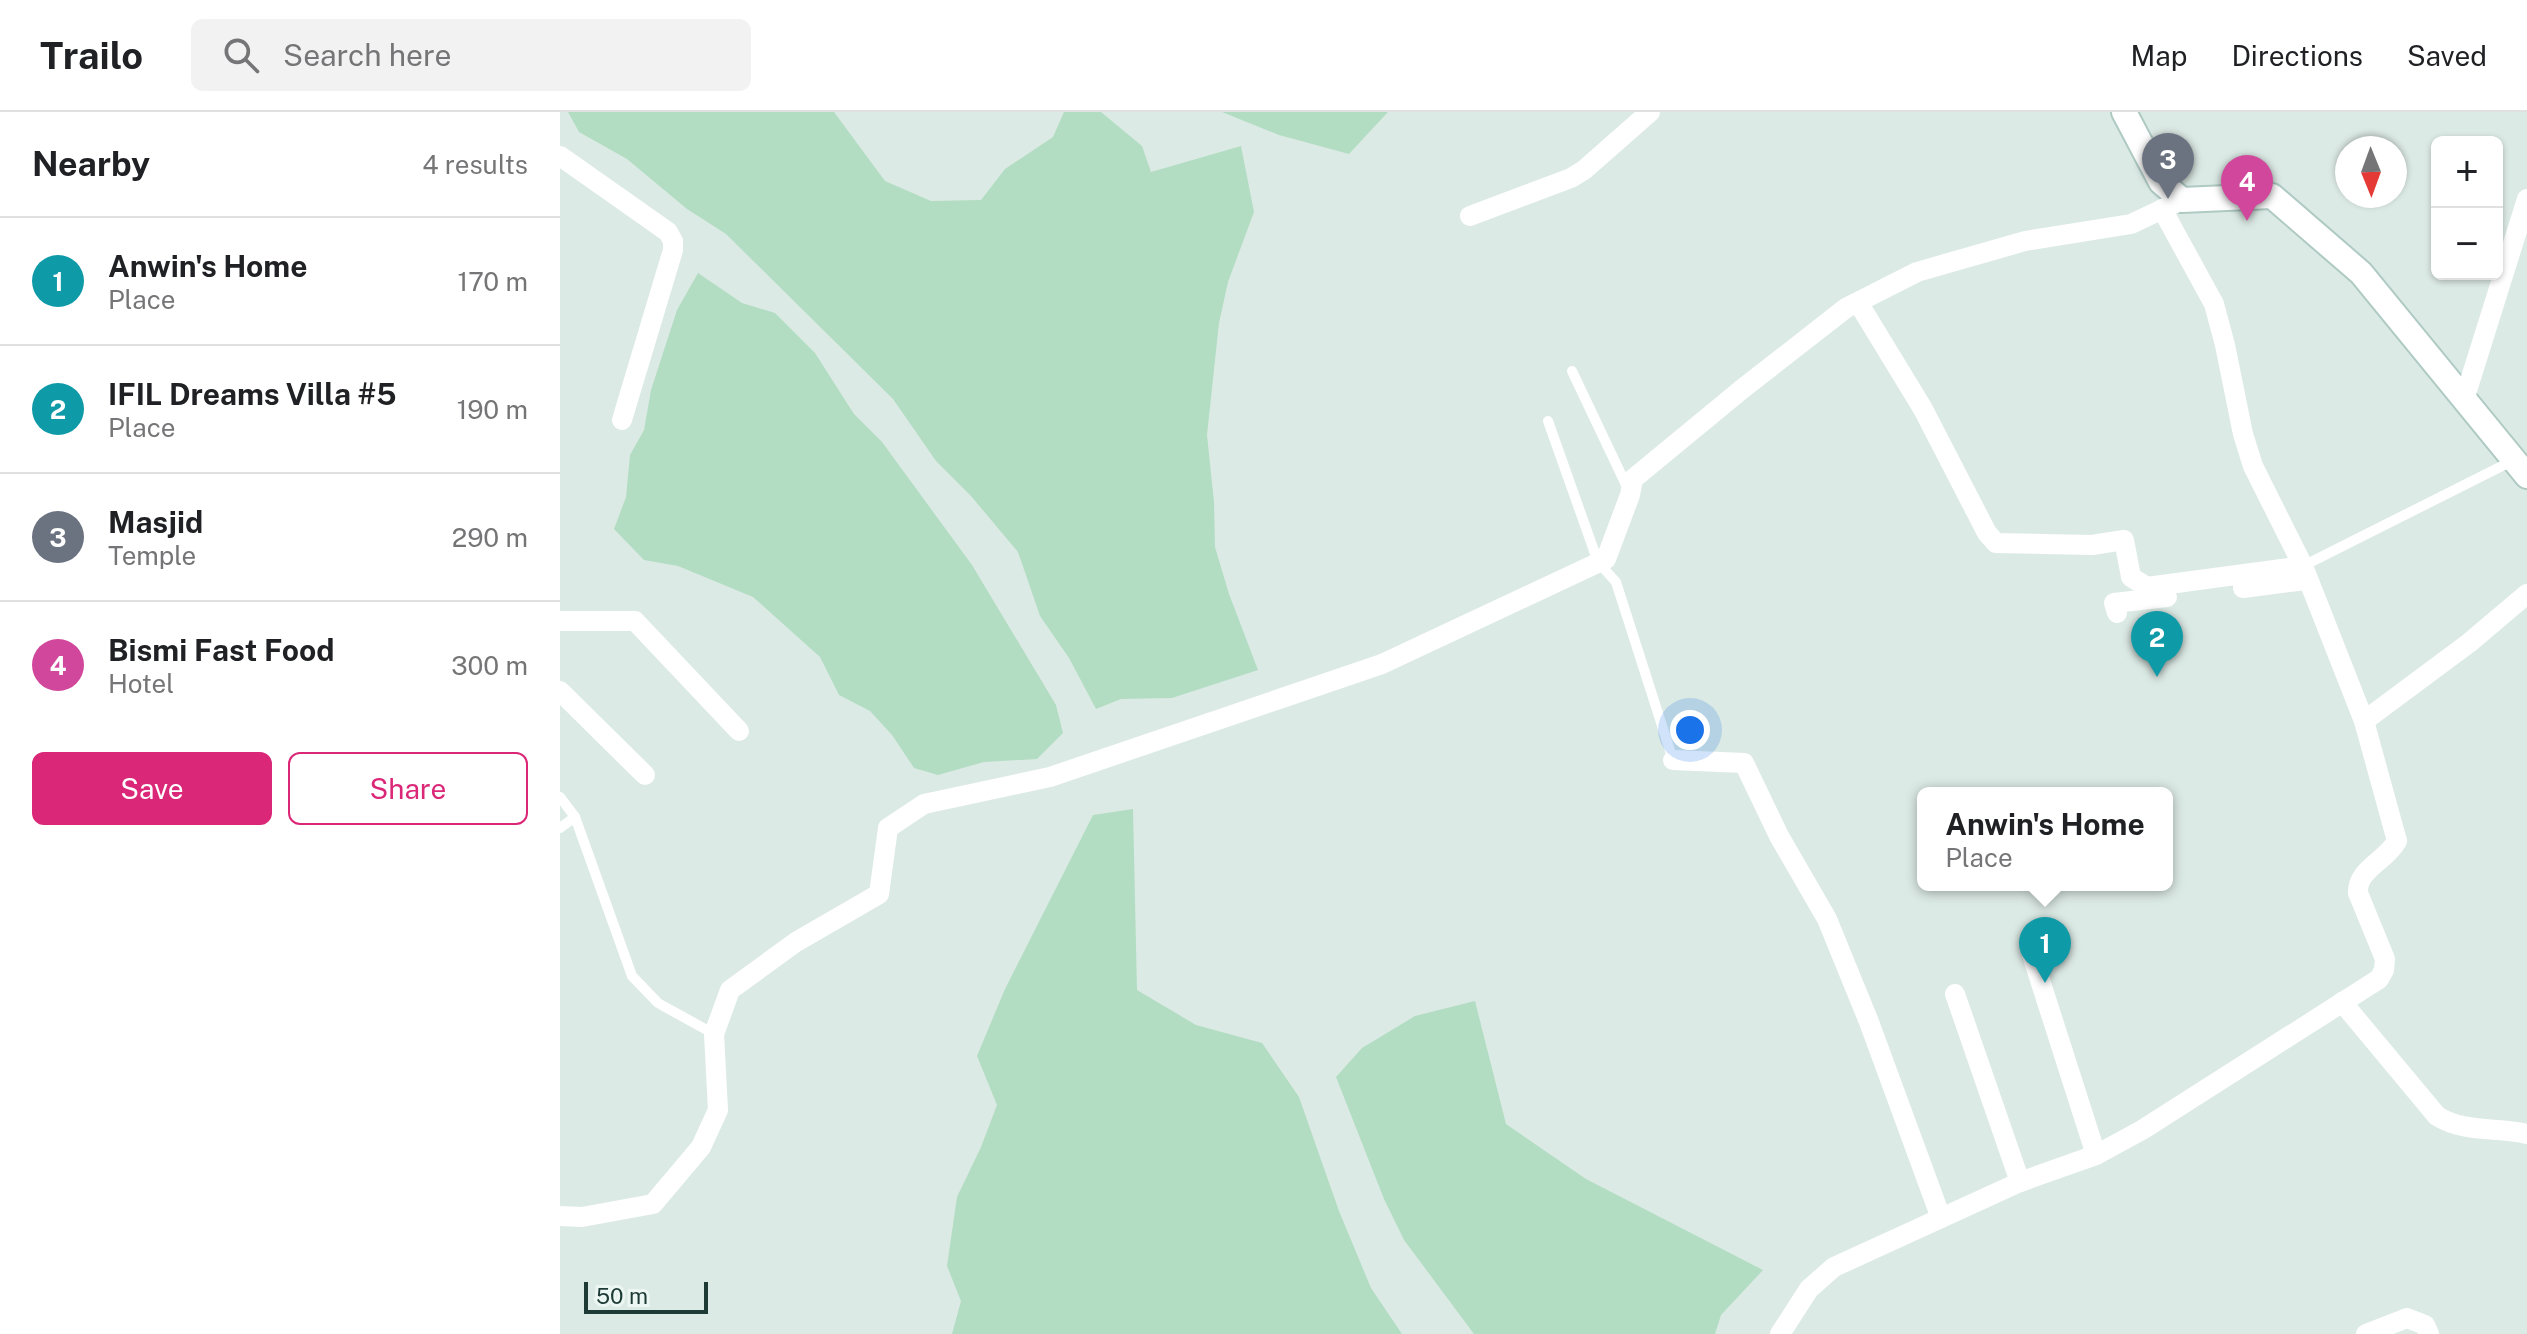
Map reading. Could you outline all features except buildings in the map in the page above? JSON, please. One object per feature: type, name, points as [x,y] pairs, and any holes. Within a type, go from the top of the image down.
[{"type":"street","points":[[1470,216],[1571,178],[1650,112]]},
{"type":"street","points":[[1780,1334],[1809,1289],[1834,1267],[2020,1182],[2096,1155],[2142,1130],[2379,979],[2384,970],[2385,959],[2358,893],[2358,883],[2363,874],[2390,854],[2397,841],[2364,721],[2304,573],[2249,456],[2214,304],[2172,204],[2124,112]]},
{"type":"street","points":[[560,156],[642,212],[668,232],[673,241],[673,250],[622,420]]},
{"type":"street","points":[[560,1216],[582,1217],[653,1204],[687,1167],[701,1147],[718,1110],[714,1034],[730,990],[796,942],[879,894],[888,828],[924,804],[1050,777],[1382,664],[1606,559],[1633,479],[1846,308],[1917,272],[2025,241],[2131,224],[2172,204],[2272,196],[2361,273],[2520,468]]},
{"type":"street","points":[[2464,400],[2527,199]]},
{"type":"street","points":[[1859,304],[1923,409],[1987,533],[1996,543],[2092,545],[2124,540],[2131,577],[2146,593]]},
{"type":"street","points":[[2117,613],[2114,603],[2146,593],[2304,573]]},
{"type":"street","points":[[2364,721],[2469,643],[2527,594]]},
{"type":"street","points":[[560,621],[635,621],[739,731]]},
{"type":"street","points":[[560,691],[645,775]]},
{"type":"street","points":[[1673,760],[1744,763],[1779,836],[1827,919],[1869,1022],[1941,1218]]},
{"type":"street","points":[[2032,955],[2096,1155]]},
{"type":"street","points":[[1955,994],[2020,1182]]},
{"type":"street","points":[[2342,1002],[2437,1116],[2450,1125],[2508,1129],[2527,1134]]},
{"type":"street","points":[[2366,1334],[2407,1318],[2425,1325],[2429,1334]]},
{"type":"lane","points":[[1572,371],[1630,495]]},
{"type":"lane","points":[[1548,421],[1598,562],[1616,582],[1673,760]]},
{"type":"lane","points":[[2304,573],[2520,468]]},
{"type":"lane","points":[[560,797],[575,817],[632,976],[658,1003],[714,1034]]},
{"type":"lane","points":[[560,828],[575,817]]},
{"type":"green space","points":[[568,112],[834,112],[885,181],[931,201],[981,200],[1005,169],[1053,137],[1064,112],[1101,112],[1142,146],[1151,172],[1241,146],[1254,212],[1228,282],[1219,323],[1207,435],[1215,547],[1258,670],[1172,698],[1121,699],[1096,709],[1069,658],[1040,616],[1018,552],[971,496],[936,461],[893,399],[726,234],[687,209],[627,159],[579,132]]},
{"type":"green space","points":[[1222,112],[1388,112],[1349,154],[1279,135]]},
{"type":"green space","points":[[698,273],[742,303],[775,313],[815,353],[854,414],[882,442],[972,565],[1056,705],[1063,733],[1037,759],[984,762],[938,775],[914,768],[892,735],[870,711],[839,695],[820,657],[753,597],[678,566],[644,560],[614,529],[626,497],[630,455],[644,430],[651,390],[677,310]]},
{"type":"green space","points":[[1133,809],[1137,990],[1196,1025],[1262,1043],[1299,1097],[1339,1211],[1371,1288],[1402,1334],[952,1334],[961,1301],[947,1266],[957,1197],[997,1105],[977,1056],[1005,989],[1093,815]]},
{"type":"green space","points":[[1475,1001],[1506,1124],[1586,1179],[1763,1270],[1721,1315],[1715,1334],[1474,1334],[1404,1240],[1384,1199],[1336,1077],[1362,1048],[1415,1016]]},
{"type":"place","name":"Masjid","points":[[2168,199]]},
{"type":"place","name":"Bismi Fast Food","points":[[2247,221]]},
{"type":"place","name":"IFIL Dreams Villa #5","points":[[2157,677]]},
{"type":"place","name":"Anwin's Home","points":[[2045,983]]}]
